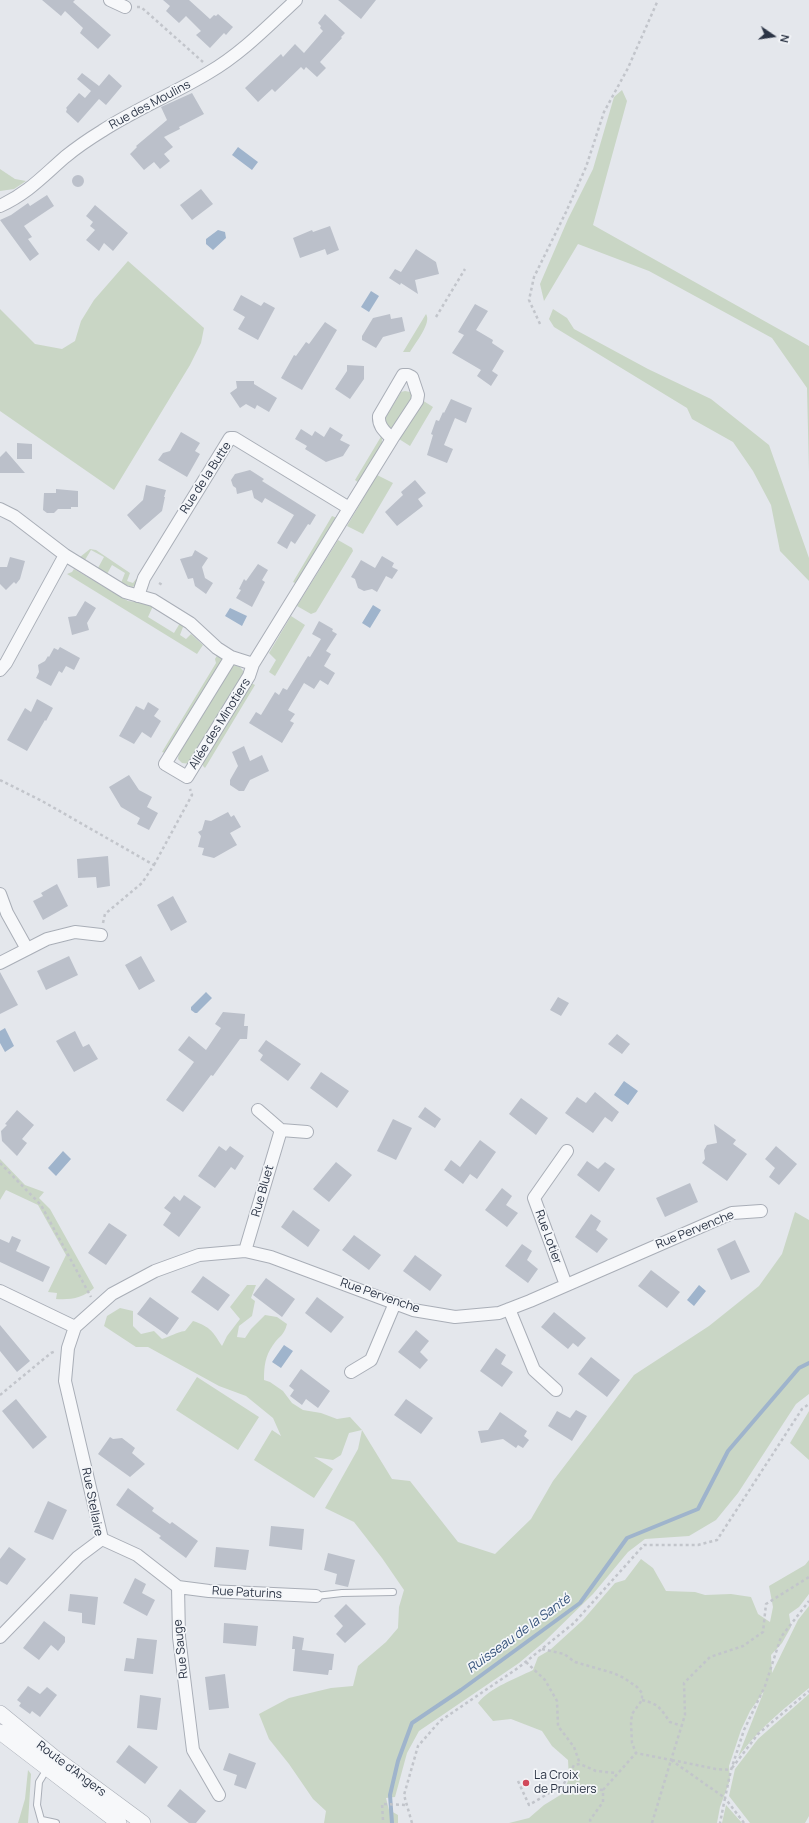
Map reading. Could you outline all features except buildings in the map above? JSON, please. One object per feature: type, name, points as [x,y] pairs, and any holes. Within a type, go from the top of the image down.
[{"type":"street","points":[[110,0],[125,7]]},
{"type":"street","name":"Rue des Moulins","points":[[0,206],[14,199],[38,183],[66,156],[102,130],[141,108],[183,88],[230,59],[296,0]]},
{"type":"street","points":[[0,198],[14,199]]},
{"type":"street","name":"Allée des Minotiers","points":[[231,657],[166,764],[187,777],[249,676],[253,664],[392,439],[413,408],[418,395],[412,377],[408,374],[403,375],[379,416],[378,422],[380,427],[392,439]]},
{"type":"street","name":"Rue de la Butte","points":[[138,596],[144,578],[230,438],[234,438],[349,508]]},
{"type":"street","name":"Allée des Minotiers","points":[[0,509],[14,516],[65,555],[125,592],[153,600],[190,623],[209,642],[231,657],[253,664]]},
{"type":"street","points":[[0,670],[6,663],[65,555]]},
{"type":"street","points":[[0,894],[6,913],[27,949]]},
{"type":"street","points":[[0,963],[47,939],[75,932],[101,935]]},
{"type":"street","points":[[258,1110],[281,1130],[307,1132]]},
{"type":"street","name":"Rue Bluet","points":[[245,1251],[281,1130]]},
{"type":"street","name":"Rue Lotier","points":[[566,1285],[534,1198],[567,1151]]},
{"type":"street","name":"Rue Pervenche","points":[[75,1327],[112,1294],[155,1271],[199,1255],[245,1251],[271,1257],[413,1310],[455,1317],[499,1313],[732,1213],[760,1211]]},
{"type":"street","points":[[0,1291],[75,1327]]},
{"type":"street","points":[[351,1372],[371,1360],[395,1303]]},
{"type":"street","points":[[509,1309],[534,1370],[556,1390]]},
{"type":"street","name":"Rue Stellaire","points":[[0,1637],[78,1557],[102,1539],[66,1381],[68,1348],[75,1327]]},
{"type":"street","points":[[102,1539],[137,1555],[178,1586]]},
{"type":"street","name":"Rue Paturins","points":[[178,1586],[209,1591],[316,1596]]},
{"type":"street","name":"Rue Sauge","points":[[178,1586],[179,1637],[193,1750],[219,1795]]},
{"type":"street","name":"Route d'Angers","points":[[0,1713],[52,1763],[119,1823]]},
{"type":"street","name":"Route d'Angers","points":[[0,1732],[52,1763],[144,1823]]},
{"type":"lane","points":[[316,1596],[342,1593],[393,1592]]},
{"type":"lane","points":[[52,1763],[38,1782],[37,1805],[42,1822],[56,1823]]},
{"type":"path","points":[[540,324],[529,300],[534,277],[583,174],[604,112],[628,68],[658,0]]},
{"type":"path","points":[[125,7],[141,7],[205,64],[209,73]]},
{"type":"path","points":[[436,317],[465,269]]},
{"type":"path","points":[[159,583],[164,586]]},
{"type":"path","points":[[101,935],[105,914],[142,883],[154,865],[192,795],[187,777]]},
{"type":"path","points":[[0,780],[42,801],[154,865]]},
{"type":"path","points":[[0,1163],[41,1205],[91,1293],[94,1310]]},
{"type":"path","points":[[0,1395],[51,1353],[68,1348]]},
{"type":"path","points":[[412,1823],[404,1795],[418,1746],[440,1721],[526,1662],[574,1623],[644,1545],[698,1545],[717,1540],[802,1409],[809,1404]]},
{"type":"path","points":[[652,1823],[685,1715],[684,1683],[710,1657],[743,1646],[763,1632],[766,1604],[809,1577]]},
{"type":"path","points":[[720,1823],[731,1770],[744,1730],[764,1686],[781,1638],[809,1601]]},
{"type":"path","points":[[542,1648],[564,1654],[575,1662],[586,1664],[624,1678],[637,1687],[642,1693],[642,1700],[632,1714],[631,1723],[632,1743],[636,1753]]},
{"type":"path","points":[[526,1662],[545,1680],[557,1701],[558,1726],[574,1747],[580,1764]]},
{"type":"path","points":[[731,1770],[758,1734],[809,1691]]},
{"type":"path","points":[[642,1700],[652,1702],[660,1708],[670,1722],[682,1726]]},
{"type":"path","points":[[636,1753],[716,1769],[731,1770]]},
{"type":"path","points":[[591,1823],[590,1820],[603,1802],[602,1790],[636,1753]]},
{"type":"path","points":[[671,1760],[726,1798],[744,1823]]},
{"type":"path","points":[[561,1789],[574,1765],[580,1764],[596,1771],[617,1773]]},
{"type":"path","points":[[518,1781],[529,1805],[556,1789],[578,1787],[602,1790]]},
{"type":"path","points":[[383,1820],[382,1804],[407,1805]]},
{"type":"green space","points":[[622,90],[627,101],[593,225],[809,346],[809,472],[807,388],[772,338],[649,271],[578,244],[544,301],[540,284],[568,219],[593,169],[614,97]]},
{"type":"green space","points":[[0,169],[15,179],[26,181],[14,189],[0,191]]},
{"type":"green space","points":[[128,261],[204,328],[201,343],[190,365],[114,490],[0,411],[0,309],[35,344],[62,349],[75,341],[81,321],[94,300]]},
{"type":"green space","points":[[553,309],[567,318],[574,329],[648,369],[711,399],[769,445],[809,558],[809,581],[780,551],[771,505],[753,471],[733,442],[692,419],[687,408],[554,327],[549,319]]},
{"type":"green space","points":[[426,314],[427,322],[422,333],[410,352],[403,352]]},
{"type":"green space","points":[[401,392],[410,392],[413,397],[394,427],[391,428],[386,424],[386,417]]},
{"type":"green space","points":[[422,400],[433,407],[410,446],[399,439]]},
{"type":"green space","points":[[382,435],[382,444],[359,483],[355,480]]},
{"type":"green space","points":[[377,475],[393,483],[363,534],[347,526]]},
{"type":"green space","points":[[332,516],[337,518],[297,584],[293,582]]},
{"type":"green space","points":[[338,540],[352,548],[353,551],[316,612],[311,614],[297,606]]},
{"type":"green space","points":[[90,549],[96,550],[130,573],[127,581],[133,583],[136,579],[139,580],[137,585],[132,587],[121,583],[125,573],[112,565],[107,574],[98,568],[104,557],[91,550],[85,560],[80,557]]},
{"type":"green space","points":[[74,569],[128,601],[146,603],[153,606],[148,617],[174,633],[180,623],[183,627],[180,635],[186,639],[191,634],[203,645],[197,654],[67,574],[72,572]]},
{"type":"green space","points":[[291,616],[305,625],[275,676],[269,672],[276,660],[269,653]]},
{"type":"green space","points":[[218,654],[221,656],[223,662],[165,753],[162,752],[216,663],[215,659]]},
{"type":"green space","points":[[233,665],[240,667],[244,672],[191,764],[182,763],[178,759],[179,752]]},
{"type":"green space","points":[[251,683],[255,685],[205,768],[203,766],[203,760]]},
{"type":"green space","points":[[0,1159],[25,1185],[44,1192],[39,1198],[50,1209],[94,1288],[86,1294],[72,1299],[56,1299],[57,1293],[48,1292],[66,1255],[38,1205],[6,1190],[0,1200]]},
{"type":"green space","points":[[795,1212],[809,1220],[809,1394],[796,1404],[738,1493],[716,1520],[689,1536],[645,1539],[628,1552],[593,1594],[544,1642],[519,1663],[419,1731],[407,1753],[395,1797],[386,1798],[389,1810],[398,1815],[398,1823],[324,1823],[326,1811],[313,1799],[289,1764],[269,1739],[259,1714],[289,1698],[331,1688],[353,1686],[358,1666],[386,1642],[398,1628],[399,1607],[404,1590],[382,1558],[354,1522],[325,1508],[358,1449],[362,1430],[392,1479],[410,1481],[458,1542],[495,1554],[531,1519],[553,1481],[634,1375],[709,1326],[759,1286],[782,1254]]},
{"type":"green space","points":[[247,1285],[256,1285],[251,1298],[255,1301],[252,1316],[239,1326],[237,1337],[245,1338],[251,1329],[265,1315],[277,1317],[287,1324],[283,1334],[275,1342],[268,1353],[264,1380],[270,1382],[283,1391],[292,1403],[303,1410],[321,1413],[337,1419],[350,1417],[362,1430],[349,1433],[341,1455],[333,1460],[314,1457],[333,1469],[314,1498],[254,1460],[272,1430],[281,1436],[273,1418],[246,1396],[219,1386],[148,1347],[136,1347],[104,1326],[107,1316],[120,1308],[133,1311],[133,1326],[141,1334],[154,1331],[162,1339],[185,1331],[193,1321],[204,1325],[211,1330],[222,1346],[227,1336],[240,1319],[230,1307]]},
{"type":"green space","points":[[197,1377],[259,1417],[238,1450],[176,1410]]},
{"type":"green space","points":[[809,1411],[809,1460],[790,1443]]},
{"type":"green space","points":[[641,1559],[653,1568],[666,1591],[695,1592],[705,1595],[731,1594],[751,1597],[758,1614],[770,1622],[773,1607],[769,1586],[805,1565],[809,1560],[809,1594],[799,1607],[789,1614],[791,1627],[782,1643],[771,1655],[772,1673],[798,1620],[809,1606],[809,1688],[763,1728],[738,1757],[764,1691],[750,1711],[741,1730],[729,1766],[730,1780],[720,1807],[717,1823],[509,1823],[529,1818],[544,1805],[562,1794],[569,1779],[568,1760],[552,1746],[542,1731],[511,1719],[493,1721],[478,1703],[483,1697],[496,1688],[533,1670],[538,1657],[550,1650],[583,1620],[615,1583],[625,1580]]},
{"type":"green space","points":[[809,1694],[809,1816],[805,1823],[750,1823],[729,1796],[735,1769],[758,1739]]},
{"type":"green space","points":[[28,1770],[31,1774],[28,1823],[18,1823],[25,1799]]},
{"type":"green space","points":[[726,1805],[742,1823],[722,1823]]},
{"type":"water","points":[[238,147],[258,162],[252,170],[232,155]]},
{"type":"water","points":[[218,230],[225,232],[226,238],[213,250],[206,244],[206,239]]},
{"type":"water","points":[[371,291],[379,296],[369,312],[361,307]]},
{"type":"water","points":[[373,605],[381,610],[370,628],[362,623]]},
{"type":"water","points":[[230,608],[247,616],[242,626],[225,616]]},
{"type":"water","points":[[206,992],[212,998],[197,1013],[195,1013],[191,1010],[191,1007]]},
{"type":"water","points":[[5,1028],[14,1046],[5,1052],[0,1043],[0,1031]]},
{"type":"water","points":[[624,1081],[638,1091],[628,1105],[614,1095]]},
{"type":"water","points":[[63,1151],[71,1159],[56,1176],[48,1168]]},
{"type":"water","points":[[699,1285],[706,1291],[694,1306],[687,1300]]},
{"type":"water","points":[[284,1345],[293,1351],[281,1368],[272,1362]]},
{"type":"waterway","name":"Ruisseau de la Santé","points":[[392,1823],[390,1795],[398,1761],[412,1723],[461,1690],[580,1603],[627,1538],[698,1509],[728,1451],[799,1368],[809,1363]]},
{"type":"place","name":"La Croix de Pruniers","points":[[526,1783]]}]
